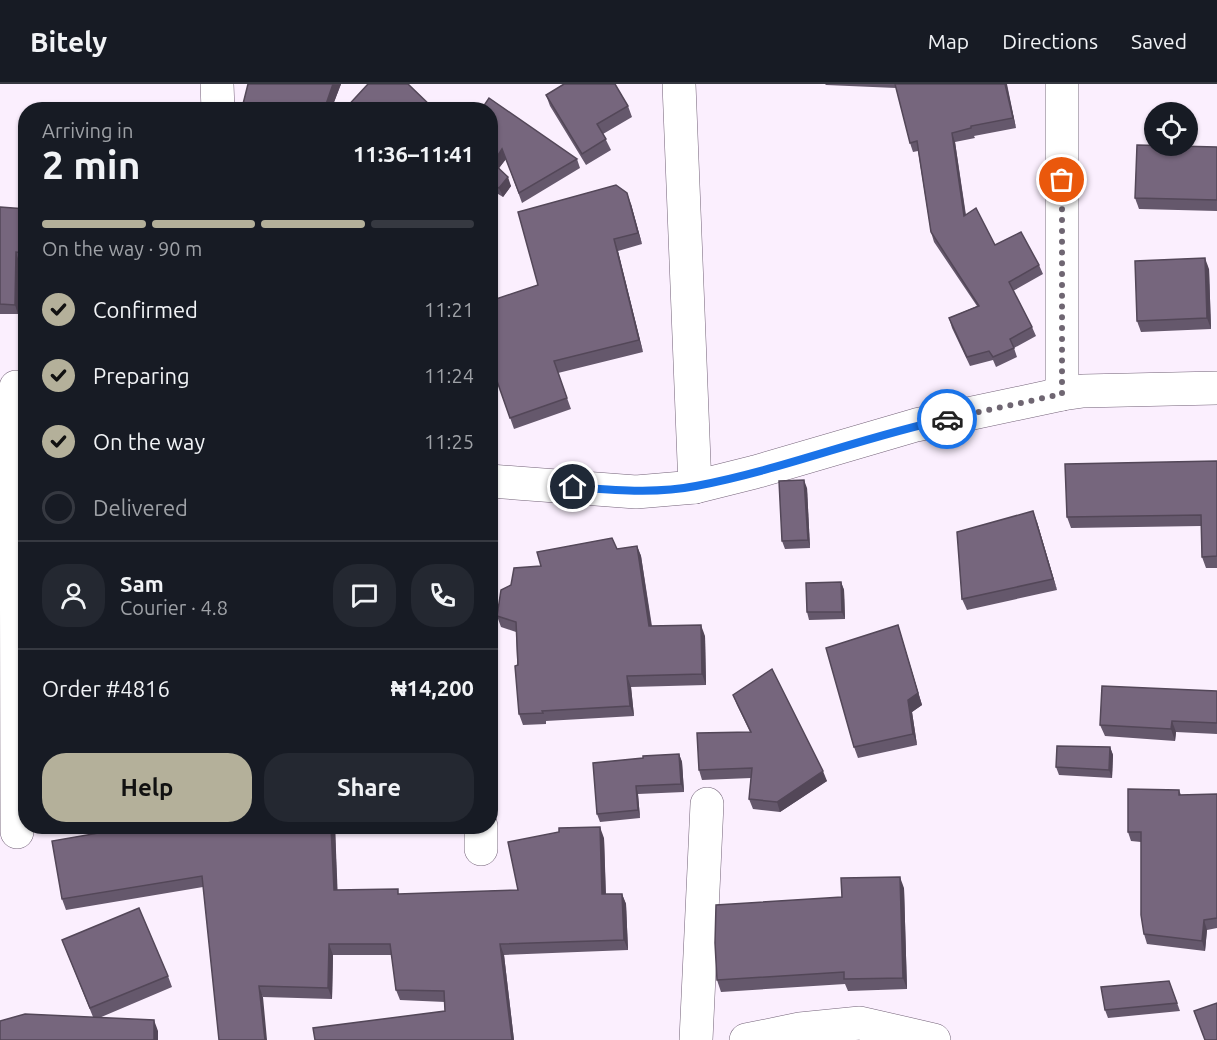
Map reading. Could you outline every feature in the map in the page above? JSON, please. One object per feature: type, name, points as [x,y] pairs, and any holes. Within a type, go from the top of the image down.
[{"type":"street","points":[[217,84],[218,102]]},
{"type":"street","points":[[679,84],[695,487]]},
{"type":"street","points":[[1062,84],[1062,394]]},
{"type":"street","points":[[14,386],[17,831]]},
{"type":"street","points":[[498,482],[636,492],[695,487],[916,425],[1083,390],[1217,388]]},
{"type":"street","points":[[696,1040],[707,804]]},
{"type":"street","points":[[746,1040],[800,1029],[860,1023],[934,1040]]},
{"type":"building","points":[[248,84],[333,84],[327,102],[244,102]]},
{"type":"building","points":[[368,84],[408,84],[427,102],[351,102]]},
{"type":"building","points":[[564,84],[615,84],[628,106],[597,124],[606,139],[582,154],[546,95]]},
{"type":"building","points":[[895,84],[1005,84],[1013,118],[971,126],[971,128],[952,133],[964,216],[976,208],[995,245],[1021,232],[1039,265],[1009,282],[1032,327],[1010,339],[1014,348],[993,357],[989,351],[967,357],[949,318],[979,306],[931,232],[917,141],[910,143]]},
{"type":"building","points":[[498,104],[577,159],[519,193],[502,149],[498,155]]},
{"type":"building","points":[[1137,145],[1144,145],[1144,156],[1198,156],[1198,147],[1217,147],[1217,200],[1135,198]]},
{"type":"building","points":[[498,168],[508,177],[498,187]]},
{"type":"building","points":[[616,185],[627,193],[638,233],[614,239],[639,340],[554,361],[567,398],[510,418],[498,384],[498,298],[538,285],[518,212]]},
{"type":"building","points":[[0,207],[18,208],[15,305],[0,304]]},
{"type":"building","points":[[1205,258],[1207,318],[1137,321],[1135,261]]},
{"type":"building","points":[[1217,461],[1217,556],[1202,557],[1201,515],[1067,517],[1065,464]]},
{"type":"building","points":[[804,480],[808,540],[782,541],[779,481]]},
{"type":"building","points":[[1033,511],[1053,579],[962,599],[957,532]]},
{"type":"building","points":[[612,538],[617,549],[637,546],[649,626],[701,625],[702,674],[627,676],[630,706],[519,714],[515,666],[518,665],[516,622],[498,616],[498,610],[501,590],[511,585],[514,568],[541,566],[537,552]]},
{"type":"building","points":[[841,582],[842,612],[807,612],[806,583]]},
{"type":"building","points":[[898,625],[918,693],[908,700],[913,734],[854,747],[826,648]]},
{"type":"building","points":[[772,669],[823,771],[777,802],[749,799],[752,768],[699,770],[697,733],[751,732],[733,695]]},
{"type":"building","points":[[1102,686],[1217,691],[1217,723],[1172,721],[1171,729],[1100,725]]},
{"type":"building","points":[[1057,746],[1110,747],[1109,770],[1056,767]]},
{"type":"building","points":[[679,754],[681,784],[636,786],[638,810],[597,814],[593,763]]},
{"type":"building","points":[[1128,789],[1179,790],[1179,795],[1217,794],[1217,918],[1204,920],[1202,941],[1144,934],[1141,915],[1141,832],[1128,832]]},
{"type":"building","points":[[600,827],[602,894],[622,894],[624,940],[500,944],[512,1040],[315,1040],[313,1028],[445,1011],[444,991],[396,990],[390,944],[329,944],[328,988],[259,986],[265,1040],[219,1040],[202,876],[62,899],[52,841],[93,834],[331,834],[334,890],[398,889],[398,894],[518,890],[508,842],[559,832],[559,828]]},
{"type":"building","points":[[900,877],[903,978],[844,979],[844,972],[717,980],[716,905],[842,897],[841,878]]},
{"type":"building","points":[[139,908],[168,976],[90,1008],[62,940]]},
{"type":"building","points":[[1169,981],[1177,1003],[1105,1010],[1101,987]]},
{"type":"building","points":[[1217,1003],[1217,1040],[1205,1040],[1194,1011]]},
{"type":"building","points":[[25,1014],[154,1020],[154,1040],[0,1040],[0,1021]]},
{"type":"way so far","points":[[947,419],[1062,394],[1062,180]]},
{"type":"route","points":[[573,487],[636,492],[695,487],[916,425],[947,419]]}]
